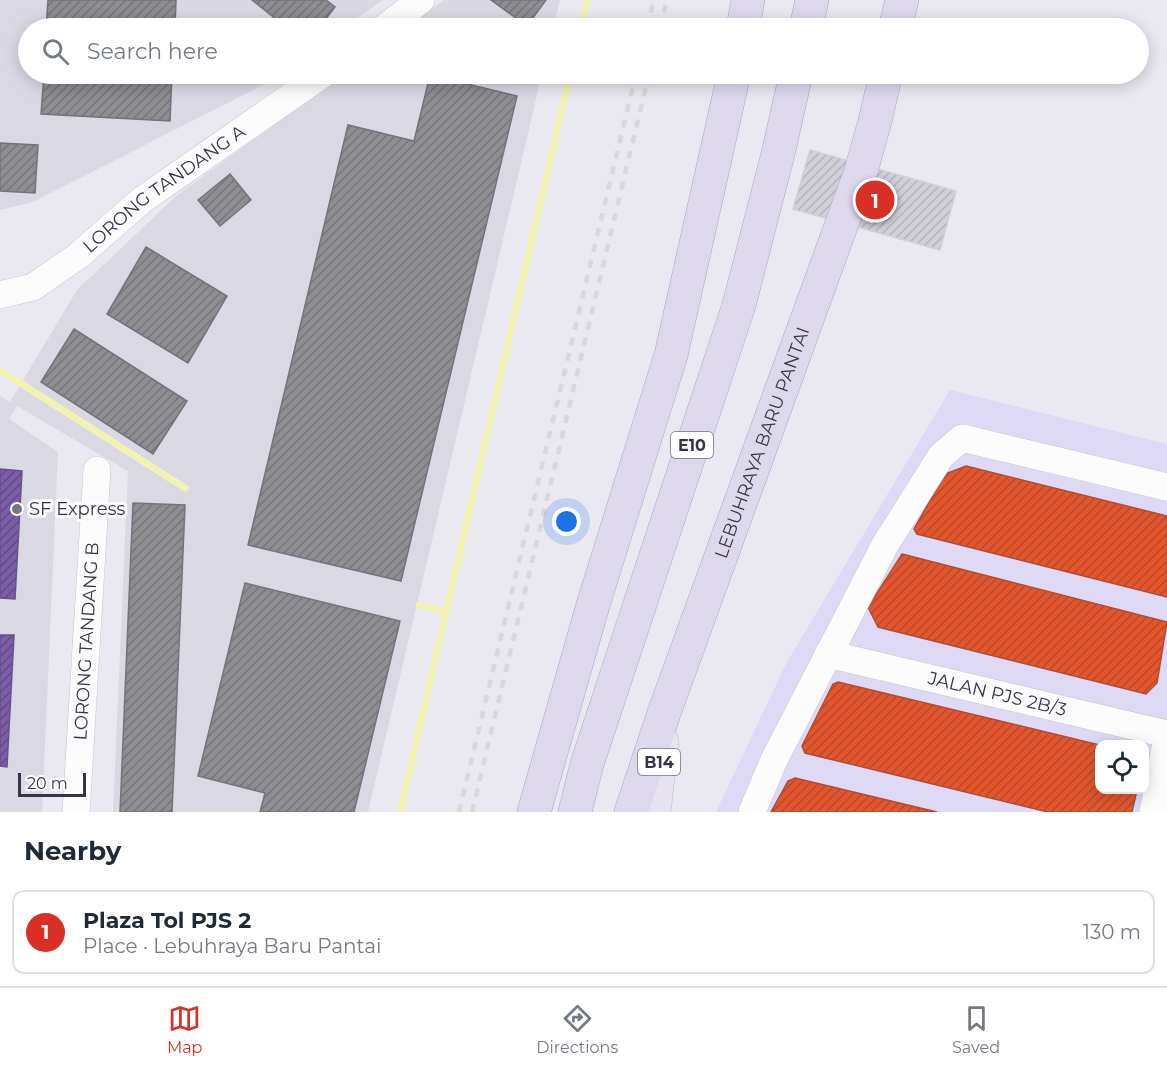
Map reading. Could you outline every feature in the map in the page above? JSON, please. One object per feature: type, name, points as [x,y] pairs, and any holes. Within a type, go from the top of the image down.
[{"type":"highway","points":[[745,18],[748,0]]},
{"type":"highway","points":[[808,18],[812,0]]},
{"type":"highway","points":[[898,18],[902,0]]},
{"type":"highway","points":[[534,812],[593,605],[671,355],[732,84]]},
{"type":"highway","name":"E10","points":[[575,812],[586,764],[739,305],[794,84]]},
{"type":"highway","name":"LEBUHRAYA BARU PANTAI","points":[[631,812],[664,713],[861,171],[884,84]]},
{"type":"highway","points":[[609,812],[664,713]]},
{"type":"main road","name":"B14","points":[[654,812],[664,713]]},
{"type":"street","points":[[397,18],[421,0]]},
{"type":"street","name":"LORONG TANDANG A","points":[[0,295],[33,287],[78,256],[142,200],[309,84]]},
{"type":"street","points":[[752,812],[774,760],[892,535],[941,456],[962,438],[1167,487]]},
{"type":"street","name":"LORONG TANDANG B","points":[[76,812],[97,470]]},
{"type":"street","name":"JALAN PJS 2B/3","points":[[828,654],[1167,736]]},
{"type":"street","points":[[1154,812],[1167,736]]},
{"type":"shaded area","points":[[0,0],[383,0],[357,18],[18,18],[18,84],[265,84],[33,202],[0,210]]},
{"type":"shaded area","points":[[444,0],[560,0],[556,18],[419,18]]},
{"type":"shaded area","points":[[330,84],[540,84],[368,812],[113,812],[128,471],[17,406],[9,419],[58,452],[42,812],[0,812],[0,396],[10,402],[77,290],[175,197]]},
{"type":"shaded area","points":[[950,390],[1167,444],[1167,812],[716,812],[787,662]]},
{"type":"building: Shops","points":[[966,466],[1167,516],[1167,597],[917,534],[914,529],[945,474]]},
{"type":"building: Shops","points":[[902,554],[1167,622],[1157,683],[1146,694],[878,627],[868,607]]},
{"type":"building: Shops","points":[[838,682],[1095,744],[1095,794],[1136,794],[1132,812],[1048,812],[805,753],[802,746],[833,684]]},
{"type":"building: Shops","points":[[795,778],[937,812],[771,812],[788,781]]},
{"type":"building: Offices","points":[[0,469],[22,471],[15,599],[0,598]]},
{"type":"building: Offices","points":[[0,635],[14,635],[7,767],[0,766]]},
{"type":"building: Industry","points":[[48,0],[176,0],[175,18],[47,18]]},
{"type":"building: Industry","points":[[252,0],[326,0],[335,7],[327,18],[274,18]]},
{"type":"building: Industry","points":[[491,0],[546,0],[533,18],[516,18]]},
{"type":"building: Industry","points":[[43,84],[172,84],[170,121],[41,114]]},
{"type":"building: Industry","points":[[428,84],[467,84],[517,96],[401,581],[248,545],[348,125],[414,141]]},
{"type":"building: Industry","points":[[0,143],[38,145],[35,193],[0,191]]},
{"type":"building: Industry","points":[[230,174],[251,200],[220,226],[198,200]]},
{"type":"building: Industry","points":[[146,247],[227,296],[188,363],[107,314]]},
{"type":"building: Industry","points":[[74,329],[187,401],[153,454],[41,382]]},
{"type":"building: Industry","points":[[133,503],[185,505],[172,812],[120,812]]},
{"type":"building: Industry","points":[[245,583],[400,621],[354,812],[260,812],[265,793],[198,776]]},
{"type":"building: Other","points":[[810,150],[956,191],[940,250],[793,209]]},
{"type":"waterway","points":[[583,18],[587,0]]},
{"type":"waterway","points":[[400,812],[568,84]]},
{"type":"waterway","points":[[0,370],[185,488]]},
{"type":"waterway","points":[[419,605],[446,612]]},
{"type":"railway","points":[[650,18],[654,0]]},
{"type":"railway","points":[[662,18],[667,0]]},
{"type":"railway","points":[[459,812],[634,84]]},
{"type":"railway","points":[[472,812],[647,84]]},
{"type":"place","name":"Plaza Tol PJS 2","points":[[875,200]]},
{"type":"place","name":"SF Express","points":[[17,509]]}]
